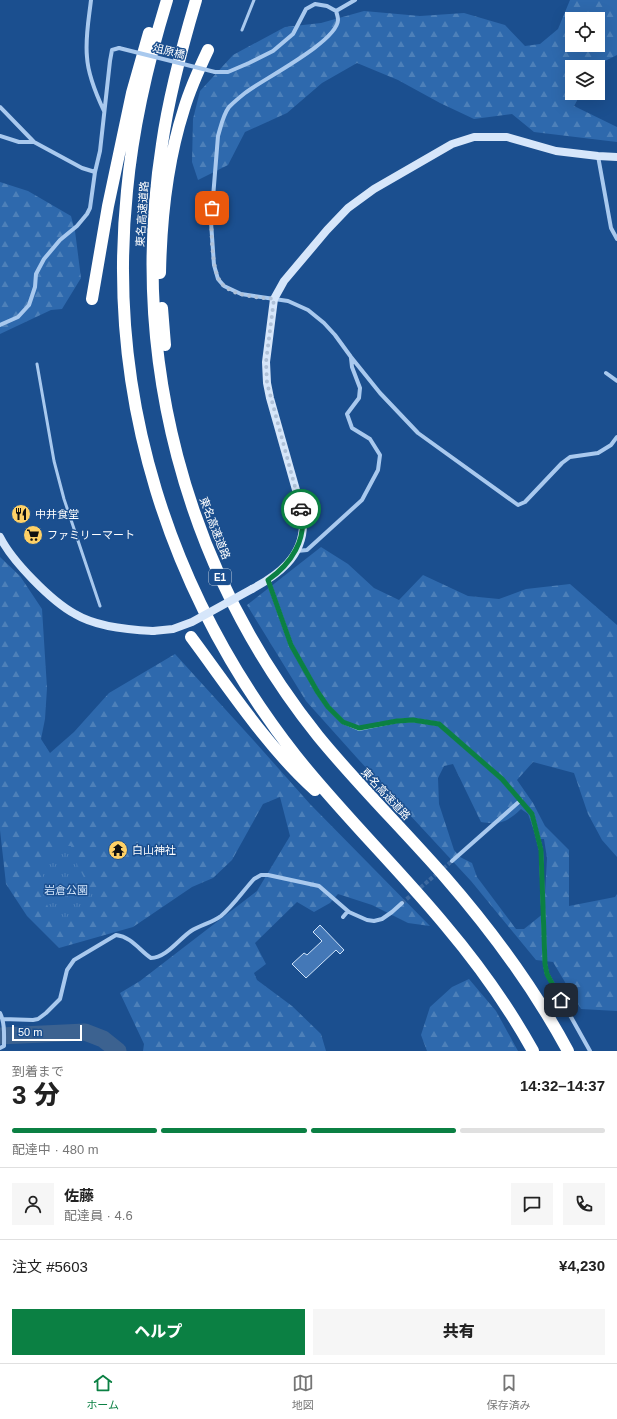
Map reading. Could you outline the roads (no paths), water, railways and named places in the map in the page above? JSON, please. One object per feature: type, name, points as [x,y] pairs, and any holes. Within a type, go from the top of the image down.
[{"type":"highway","points":[[92,299],[108,206],[132,93],[160,0]]},
{"type":"highway","name":"東名高速道路","points":[[167,0],[155,39],[139,111],[129,172],[124,238],[124,302],[126,334],[134,395],[141,432],[155,489],[175,548],[214,631],[232,664],[263,711],[310,773],[464,948],[501,999],[533,1051]]},
{"type":"highway","name":"東名高速道路","points":[[196,0],[182,47],[162,144],[154,217],[152,257],[155,330],[158,360],[167,413],[183,478],[207,549],[242,622],[274,675],[318,736],[445,877],[488,928],[528,983],[568,1051]]},
{"type":"highway","points":[[183,478],[164,340],[160,282],[161,245],[168,180],[174,146],[184,109],[194,81],[208,50]]},
{"type":"highway","points":[[191,638],[247,713],[286,760],[313,789],[354,824]]},
{"type":"street","points":[[0,325],[18,317],[28,305],[35,287],[36,274],[44,259],[60,240],[77,226],[90,208],[95,172],[100,151],[104,111],[91,76],[87,57],[91,0]]},
{"type":"street","points":[[355,0],[336,11],[338,21],[333,30],[312,51],[245,93],[228,108],[218,136],[211,222],[214,265],[218,279],[224,286],[241,294],[288,301],[308,310],[324,323],[335,335],[350,357],[380,393],[418,433],[518,505],[525,502],[562,463],[570,457],[598,453],[611,445],[617,437]]},
{"type":"street","name":"俎原橋","points":[[104,111],[112,50],[119,48],[215,72],[228,72],[273,51],[293,34],[306,9],[315,4],[327,6],[336,11]]},
{"type":"street","points":[[0,107],[34,142],[82,168],[95,172]]},
{"type":"street","points":[[0,136],[19,142],[34,142]]},
{"type":"street","points":[[0,537],[24,570],[52,598],[75,615],[97,623],[138,630],[153,631],[173,629],[192,622],[268,580],[280,572],[296,551],[303,526],[302,513],[267,383],[266,362],[274,299],[284,282],[327,230],[348,208],[374,189],[452,144],[474,137],[508,137],[556,151],[617,157]]},
{"type":"street","points":[[598,156],[611,228],[617,239]]},
{"type":"street","points":[[296,551],[307,550],[362,500],[378,470],[380,455],[370,439],[352,428],[347,414],[359,398],[360,388],[350,357]]},
{"type":"street","points":[[606,374],[617,382]]},
{"type":"street","points":[[268,580],[291,645],[328,707],[343,722],[359,728],[397,721],[413,720],[439,724],[502,779],[532,814],[541,850],[545,964],[547,974],[590,1051]]},
{"type":"street","points":[[452,861],[521,800]]},
{"type":"street","points":[[3,1019],[38,1019],[60,999],[67,970],[74,960],[116,935],[129,939],[151,958],[162,956],[182,937],[192,930],[220,917],[254,879],[261,875],[268,875],[319,886],[348,910],[359,917],[374,921],[382,919],[402,903]]},
{"type":"street","points":[[343,917],[348,910]]},
{"type":"street","points":[[0,1013],[3,1019],[4,1031],[4,1046],[0,1048]]},
{"type":"lane","points":[[242,30],[254,0]]},
{"type":"lane","points":[[37,364],[54,461],[62,492],[100,606]]},
{"type":"waterway","points":[[0,1036],[85,1032],[103,1039],[118,1051]]},
{"type":"tunnel","points":[[402,903],[452,861]]},
{"type":"place","name":"中井食堂","points":[[21,514]]},
{"type":"place","name":"ファミリーマート","points":[[33,535]]},
{"type":"place","name":"白山神社","points":[[118,850]]},
{"type":"park label","name":"岩倉公園","points":[[66,890]]}]
